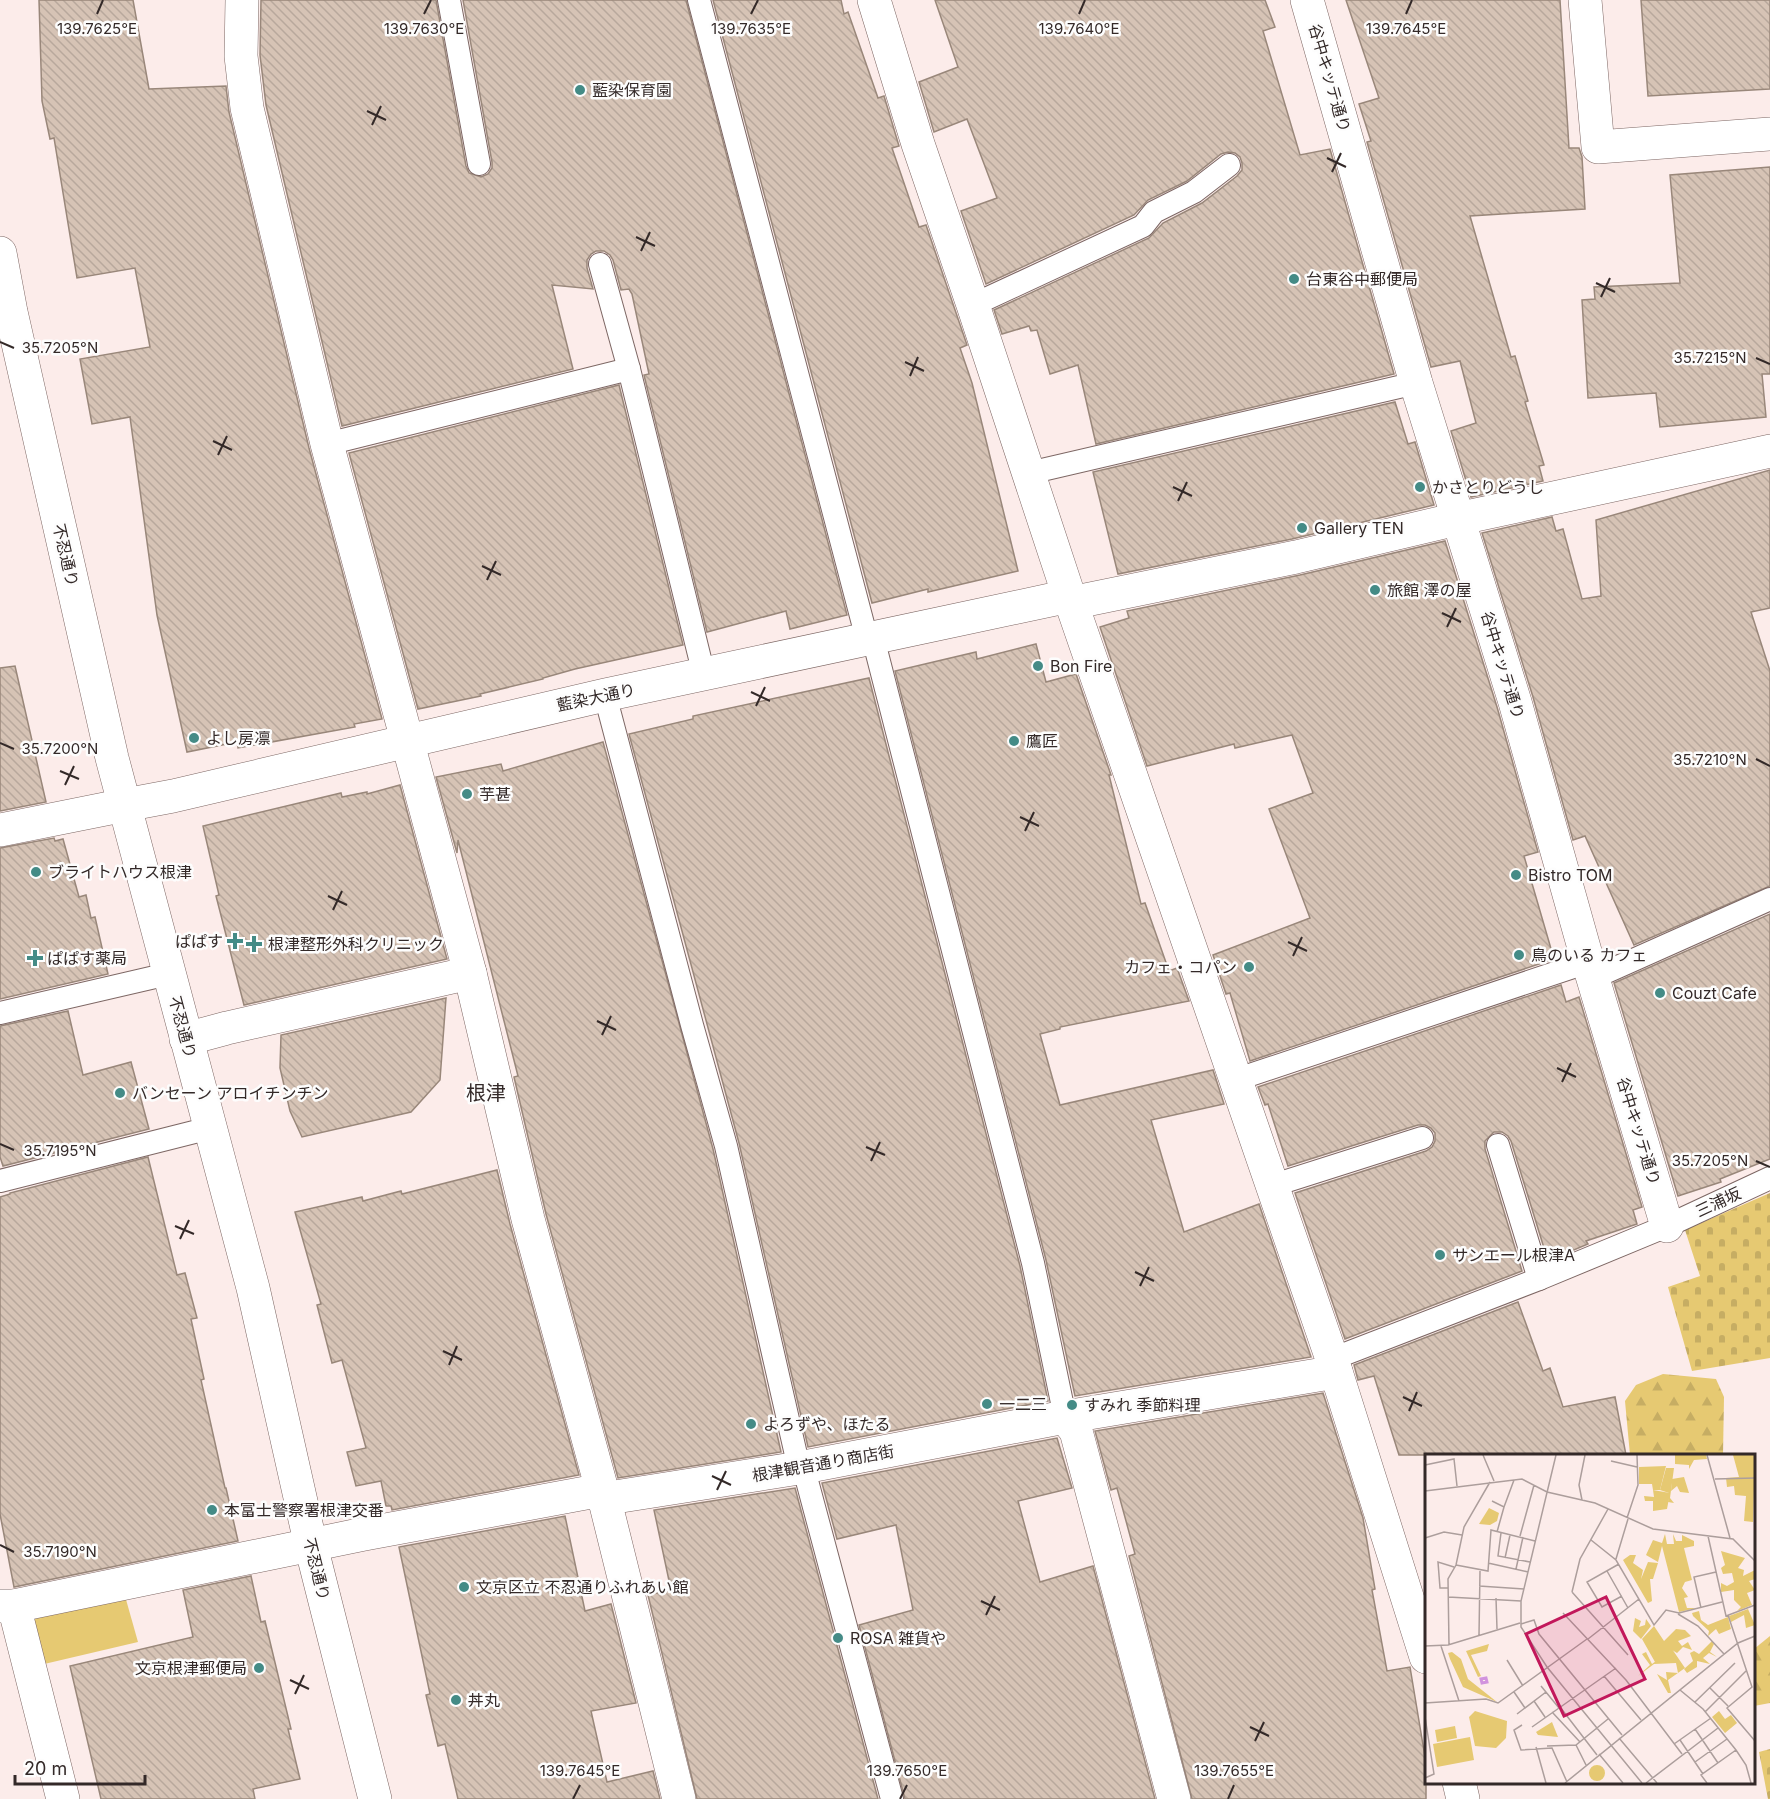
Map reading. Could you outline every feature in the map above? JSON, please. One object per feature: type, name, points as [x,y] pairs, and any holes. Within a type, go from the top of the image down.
[{"type":"street","points":[[242,0],[241,56],[247,108],[327,444],[470,973],[528,1219],[604,1497],[679,1799]]},
{"type":"street","name":"谷中キッテ通り","points":[[1307,0],[1416,383],[1515,702],[1667,1226]]},
{"type":"street","points":[[1585,0],[1598,147],[1770,134]]},
{"type":"street","points":[[879,1],[918,144],[1070,599],[1334,1366],[1425,1654]]},
{"type":"street","name":"不忍通り","points":[[0,253],[6,313],[110,747],[168,974],[253,1288],[310,1546],[375,1799]]},
{"type":"street","name":"藍染大通り","points":[[0,830],[172,796],[605,695],[870,638],[1296,557],[1457,519],[1770,451]]},
{"type":"street","points":[[186,1039],[470,973]]},
{"type":"street","name":"根津観音通り商店街","points":[[7,1606],[591,1492],[604,1497],[799,1468],[1334,1366]]},
{"type":"street","points":[[1065,1417],[1076,1431],[1174,1799]]},
{"type":"street","points":[[7,1606],[63,1799]]},
{"type":"street","points":[[1459,1784],[1463,1799]]},
{"type":"lane","points":[[449,0],[479,164]]},
{"type":"lane","points":[[699,0],[870,638],[1033,1263],[1065,1417]]},
{"type":"lane","points":[[973,305],[1143,226],[1154,212],[1194,192],[1229,165]]},
{"type":"lane","points":[[600,264],[629,369],[704,675]]},
{"type":"lane","points":[[327,444],[629,369]]},
{"type":"lane","points":[[1029,473],[1416,383]]},
{"type":"lane","points":[[605,695],[726,1146],[799,1468],[806,1477],[892,1799]]},
{"type":"lane","points":[[1235,1080],[1591,970],[1770,899]]},
{"type":"lane","points":[[0,1013],[168,974]]},
{"type":"lane","points":[[0,1181],[210,1128]]},
{"type":"lane","points":[[1271,1186],[1422,1138]]},
{"type":"lane","points":[[1498,1145],[1539,1279]]},
{"type":"lane","name":"三浦坂","points":[[1334,1366],[1667,1226],[1770,1178]]},
{"type":"green space","points":[[1770,1193],[1770,1358],[1692,1371],[1668,1287],[1700,1276],[1685,1230]]},
{"type":"green space","points":[[1663,1374],[1716,1379],[1724,1397],[1723,1454],[1630,1454],[1625,1401],[1636,1385]]},
{"type":"green space","points":[[125,1596],[138,1642],[40,1665],[30,1616]]},
{"type":"green space","points":[[1770,1636],[1770,1703],[1755,1706],[1755,1648]]},
{"type":"green space","points":[[1770,1749],[1770,1799],[1768,1799],[1759,1752]]},
{"type":"building","points":[[39,0],[133,0],[149,89],[226,86],[229,112],[309,448],[382,719],[354,724],[355,727],[238,748],[237,742],[187,752],[157,615],[130,417],[92,424],[80,359],[150,347],[135,268],[77,278],[54,138],[50,139],[42,101]]},
{"type":"building","points":[[261,0],[436,0],[466,166],[469,173],[481,177],[488,174],[492,168],[492,162],[463,0],[686,0],[847,615],[790,629],[786,611],[707,632],[644,375],[649,374],[632,294],[629,289],[621,290],[613,260],[604,251],[596,251],[587,260],[593,289],[552,285],[573,369],[342,426],[266,105],[260,55]]},
{"type":"building","points":[[713,0],[841,0],[844,14],[848,12],[878,98],[884,96],[899,146],[892,148],[919,227],[926,225],[967,345],[960,348],[972,383],[1018,571],[872,603]]},
{"type":"building","points":[[935,0],[1265,0],[1275,27],[1263,31],[1300,155],[1330,149],[1394,374],[1096,444],[1078,365],[1050,374],[1037,330],[1031,331],[1029,326],[1002,334],[994,310],[1149,238],[1163,223],[1202,203],[1237,176],[1242,170],[1240,157],[1235,153],[1221,154],[1187,181],[1148,200],[1134,215],[986,284],[961,211],[997,198],[967,119],[934,132],[919,82],[958,67]]},
{"type":"building","points":[[1346,0],[1560,0],[1569,148],[1579,148],[1582,157],[1585,209],[1470,216],[1511,357],[1515,356],[1528,401],[1525,402],[1544,465],[1539,466],[1543,481],[1471,497],[1451,431],[1476,423],[1460,361],[1431,367],[1367,142],[1371,141],[1359,104],[1379,98]]},
{"type":"building","points":[[1641,0],[1770,0],[1770,89],[1648,96]]},
{"type":"building","points":[[1770,167],[1770,374],[1762,374],[1766,417],[1660,427],[1656,393],[1588,398],[1582,300],[1595,299],[1594,287],[1680,283],[1670,175]]},
{"type":"building","points":[[619,385],[683,645],[575,669],[480,694],[481,696],[418,709],[349,453]]},
{"type":"building","points":[[1395,402],[1408,444],[1415,442],[1434,505],[1292,539],[1118,574],[1093,472]]},
{"type":"building","points":[[1770,470],[1770,608],[1751,612],[1770,671],[1770,886],[1634,945],[1585,836],[1573,840],[1533,697],[1482,533],[1552,517],[1556,531],[1563,529],[1582,599],[1601,596],[1596,520]]},
{"type":"building","points":[[1445,541],[1497,707],[1538,852],[1524,856],[1554,959],[1250,1061],[1230,993],[1226,994],[1213,955],[1310,918],[1269,809],[1313,793],[1292,735],[1235,748],[1234,744],[1147,766],[1100,627],[1129,618],[1127,611],[1300,575]]},
{"type":"building","points":[[1036,644],[1046,682],[1076,674],[1111,775],[1109,775],[1141,904],[1145,903],[1169,971],[1177,968],[1189,1001],[1060,1027],[1060,1029],[1040,1034],[1060,1105],[1213,1070],[1224,1104],[1151,1120],[1184,1232],[1259,1204],[1311,1357],[1075,1396],[1046,1260],[895,671],[976,652],[977,659]]},
{"type":"building","points":[[15,666],[46,802],[0,811],[0,668]]},
{"type":"building","points":[[869,678],[1020,1266],[1048,1401],[808,1447],[739,1143],[629,734],[693,719],[693,716]]},
{"type":"building","points":[[603,742],[713,1149],[781,1452],[618,1478],[546,1214],[514,1077],[518,1076],[458,840],[457,853],[436,777],[501,764],[503,771]]},
{"type":"building","points":[[400,785],[447,959],[244,1005],[216,896],[219,895],[203,826],[341,793],[342,797],[367,792],[367,794]]},
{"type":"building","points":[[54,838],[55,841],[63,839],[79,897],[86,895],[91,918],[95,917],[108,974],[0,999],[0,848]]},
{"type":"building","points":[[1770,914],[1770,1159],[1720,1179],[1721,1182],[1678,1196],[1614,983]]},
{"type":"building","points":[[1561,985],[1566,1002],[1579,997],[1642,1207],[1633,1210],[1637,1224],[1586,1241],[1588,1244],[1548,1261],[1511,1141],[1502,1132],[1494,1132],[1485,1141],[1485,1149],[1522,1271],[1345,1339],[1295,1193],[1426,1151],[1435,1141],[1435,1133],[1425,1125],[1418,1125],[1288,1166],[1268,1104],[1265,1105],[1258,1087]]},
{"type":"building","points":[[446,998],[440,1080],[411,1112],[302,1137],[290,1111],[280,1068],[281,1035]]},
{"type":"building","points":[[68,1011],[83,1075],[131,1062],[149,1129],[3,1166],[0,1157],[0,1026]]},
{"type":"building","points":[[148,1157],[177,1275],[185,1273],[197,1318],[191,1319],[204,1379],[201,1380],[238,1541],[14,1587],[0,1514],[0,1197]]},
{"type":"building","points":[[497,1170],[579,1475],[392,1510],[391,1506],[386,1506],[381,1481],[356,1486],[347,1452],[366,1448],[342,1360],[332,1363],[317,1305],[321,1304],[295,1212],[362,1197],[363,1201],[401,1191],[402,1194]]},
{"type":"building","points":[[1518,1302],[1543,1371],[1550,1368],[1563,1407],[1615,1397],[1626,1454],[1399,1455],[1374,1376],[1358,1380],[1354,1365]]},
{"type":"building","points":[[1323,1393],[1363,1518],[1375,1589],[1372,1590],[1387,1671],[1410,1667],[1425,1757],[1426,1799],[1192,1799],[1129,1556],[1135,1554],[1117,1488],[1111,1490],[1095,1431]]},
{"type":"building","points":[[1057,1438],[1072,1488],[1018,1501],[1040,1582],[1093,1566],[1155,1799],[905,1799],[859,1625],[913,1610],[896,1525],[837,1539],[822,1483]]},
{"type":"building","points":[[795,1488],[878,1799],[697,1799],[648,1595],[671,1590],[654,1510]]},
{"type":"building","points":[[565,1516],[585,1611],[611,1604],[636,1703],[591,1711],[607,1782],[653,1771],[660,1799],[458,1799],[445,1744],[438,1746],[426,1695],[430,1694],[399,1547]]},
{"type":"building","points":[[251,1576],[261,1622],[265,1621],[291,1729],[288,1729],[300,1779],[253,1789],[255,1799],[101,1799],[70,1666],[193,1637],[183,1590]]},
{"type":"place","name":"藍染保育園","points":[[580,90]]},
{"type":"place","name":"台東谷中郵便局","points":[[1294,279]]},
{"type":"place","name":"かさとりどうし","points":[[1420,487]]},
{"type":"place","name":"Gallery TEN","points":[[1302,528]]},
{"type":"place","name":"旅館 澤の屋","points":[[1375,590]]},
{"type":"place","name":"Bon Fire","points":[[1038,666]]},
{"type":"place","name":"よし房凛","points":[[194,738]]},
{"type":"place","name":"鷹匠","points":[[1014,741]]},
{"type":"place","name":"芋甚","points":[[467,794]]},
{"type":"place","name":"ブライトハウス根津","points":[[36,872]]},
{"type":"place","name":"Bistro TOM","points":[[1516,875]]},
{"type":"place","name":"ぱぱす","points":[[235,941]]},
{"type":"place","name":"根津整形外科クリニック","points":[[254,944]]},
{"type":"place","name":"鳥のいる カフェ","points":[[1519,955]]},
{"type":"place","name":"ぱぱす薬局","points":[[35,958]]},
{"type":"place","name":"カフェ・コパン","points":[[1249,967]]},
{"type":"place","name":"Couzt Cafe","points":[[1660,993]]},
{"type":"place","name":"バンセーン アロイチンチン","points":[[120,1093]]},
{"type":"place","name":"サンエール根津A","points":[[1440,1255]]},
{"type":"place","name":"一二三","points":[[987,1404]]},
{"type":"place","name":"すみれ 季節料理","points":[[1072,1405]]},
{"type":"place","name":"よろずや、ほたる","points":[[751,1424]]},
{"type":"place","name":"本富士警察署根津交番","points":[[212,1510]]},
{"type":"place","name":"文京区立 不忍通りふれあい館","points":[[464,1587]]},
{"type":"place","name":"ROSA 雑貨や","points":[[838,1638]]},
{"type":"place","name":"文京根津郵便局","points":[[259,1668]]},
{"type":"place","name":"丼丸","points":[[456,1700]]},
{"type":"district","name":"根津","points":[[486,1093]]}]
